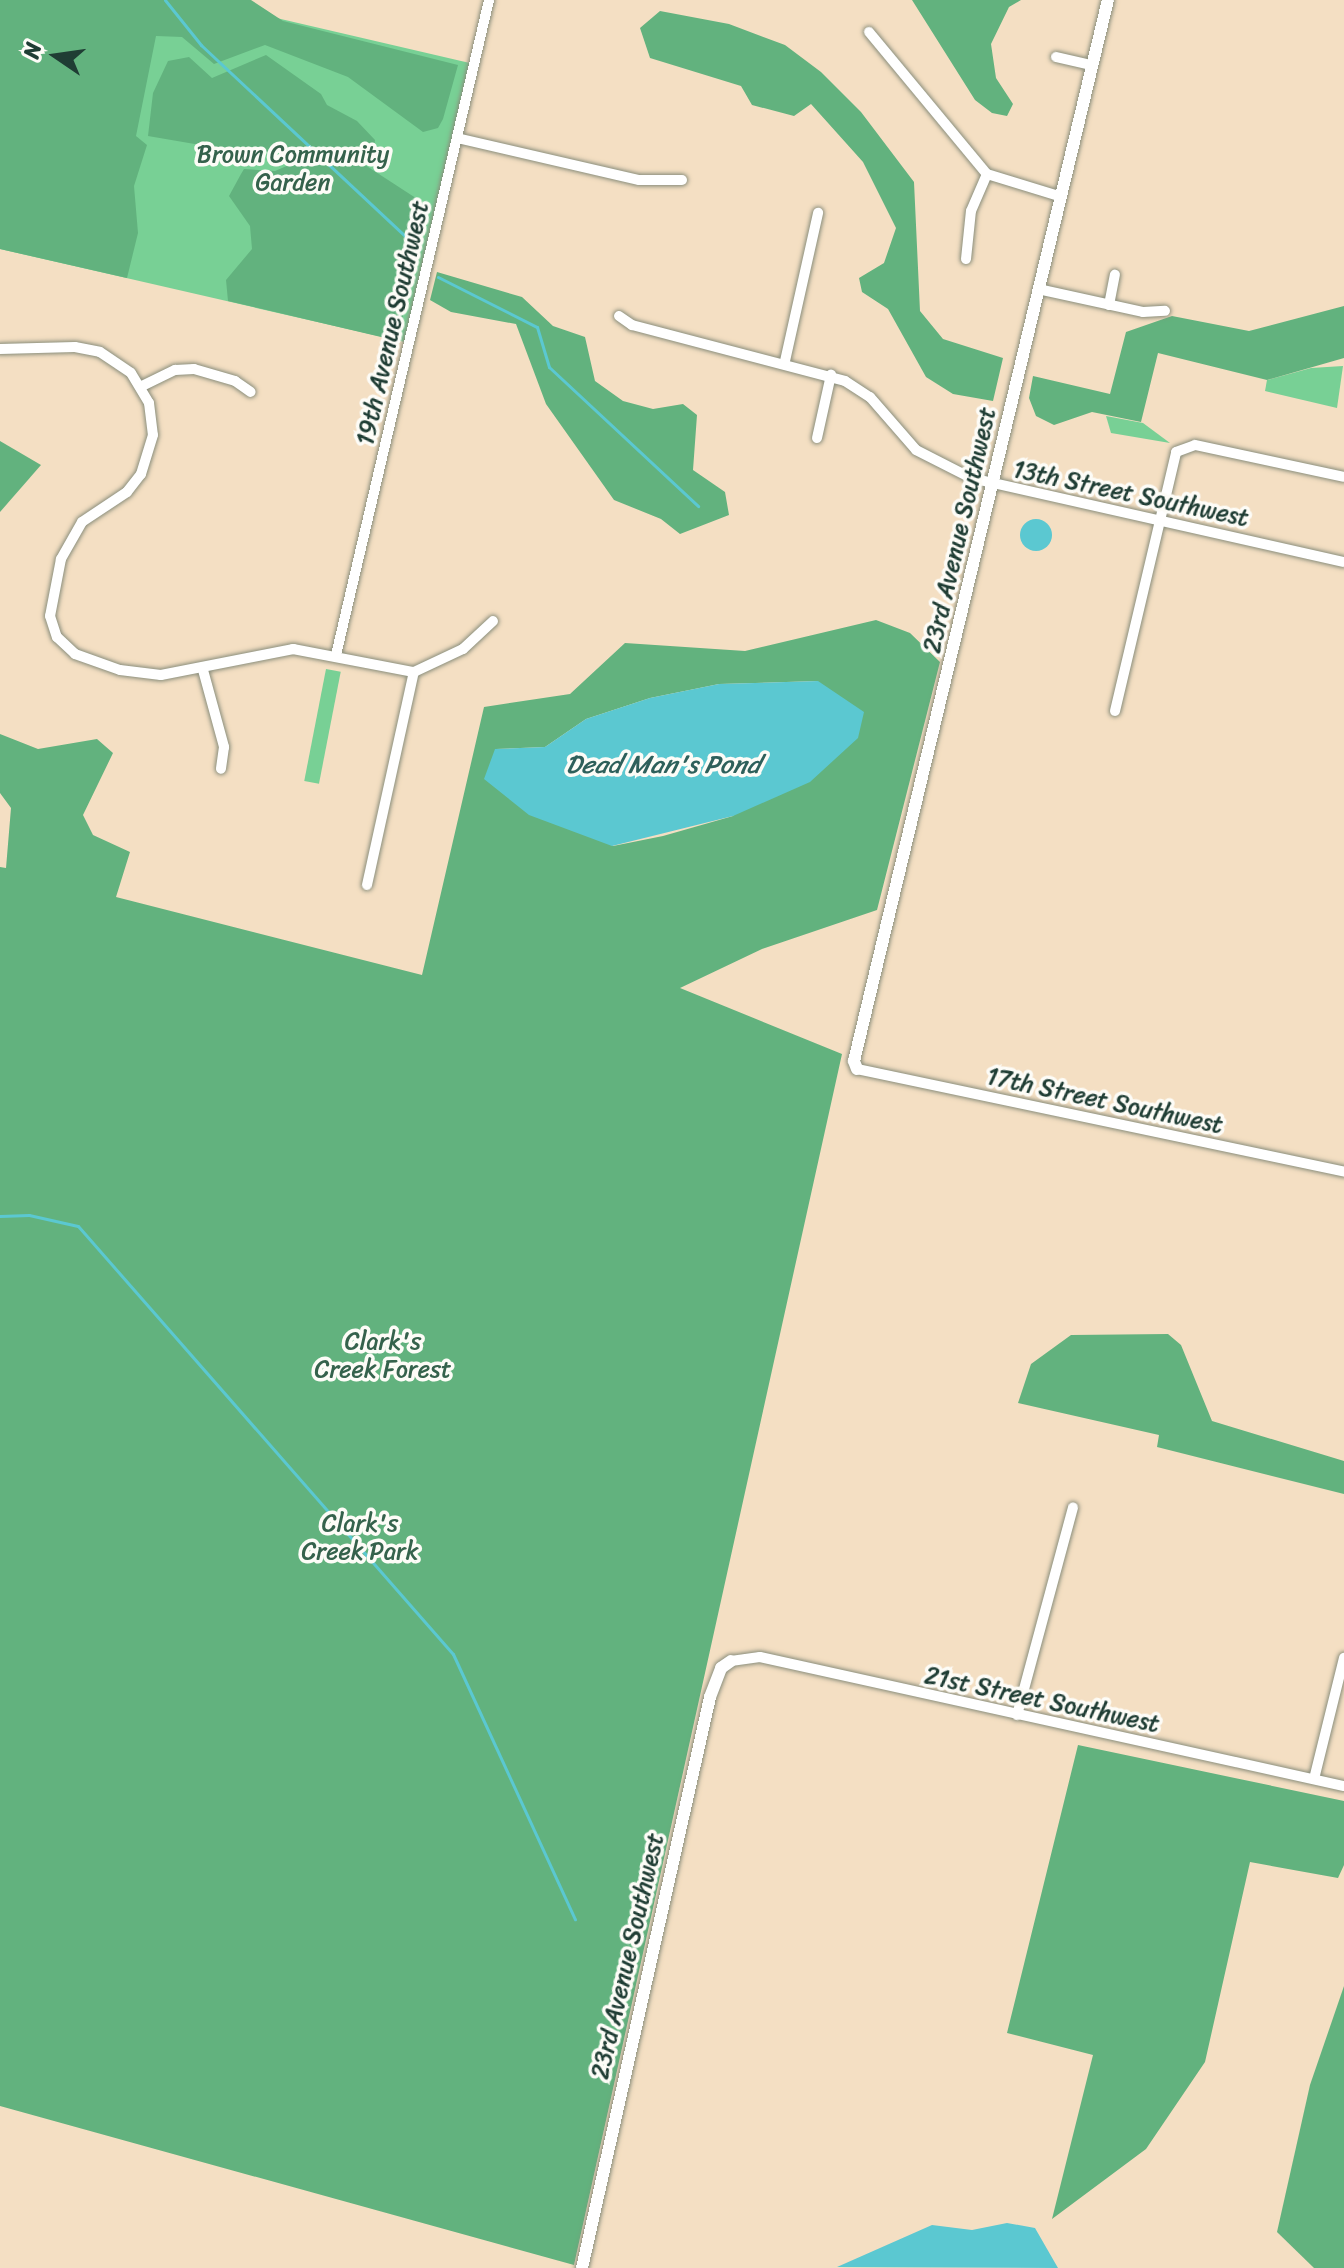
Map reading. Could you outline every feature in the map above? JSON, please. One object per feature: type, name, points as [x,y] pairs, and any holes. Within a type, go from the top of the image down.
[{"type":"street","name":"19th Avenue Southwest","points":[[336,655],[489,0]]},
{"type":"street","name":"23rd Avenue Southwest","points":[[857,1069],[854,1061],[995,485],[1059,196],[1108,0]]},
{"type":"street","points":[[869,32],[987,174],[1059,196]]},
{"type":"street","points":[[1056,57],[1092,65]]},
{"type":"street","points":[[457,138],[639,180],[682,180]]},
{"type":"street","points":[[966,259],[971,211],[987,174]]},
{"type":"street","points":[[785,361],[818,213]]},
{"type":"street","points":[[1109,305],[1115,275]]},
{"type":"street","points":[[1038,289],[1150,314],[1165,311]]},
{"type":"street","name":"13th Street Southwest","points":[[619,316],[648,329],[831,375],[870,397],[902,438],[932,462],[995,485],[1344,562]]},
{"type":"street","points":[[0,349],[89,349],[119,362],[142,386],[154,426],[147,460],[127,492],[82,522],[66,545],[51,602],[53,630],[75,654],[120,670],[161,675],[203,670],[281,650],[336,655],[414,672],[463,649],[493,621]]},
{"type":"street","points":[[142,386],[175,370],[194,369],[224,376],[251,392]]},
{"type":"street","points":[[817,438],[831,375]]},
{"type":"street","points":[[1115,711],[1173,458],[1188,445],[1344,477]]},
{"type":"street","points":[[203,670],[224,747],[221,769]]},
{"type":"street","points":[[367,885],[414,672]]},
{"type":"street","name":"17th Street Southwest","points":[[857,1069],[1344,1172]]},
{"type":"street","points":[[1017,1715],[1073,1507]]},
{"type":"street","name":"21st Street Southwest","points":[[731,1661],[760,1657],[1344,1786]]},
{"type":"street","points":[[1314,1779],[1344,1658]]},
{"type":"street","name":"23rd Avenue Southwest","points":[[582,2268],[710,1697],[721,1668],[731,1661]]},
{"type":"green space","name":"Brown Community Garden","points":[[0,0],[199,0],[474,64],[409,343],[0,249]]},
{"type":"green space","points":[[0,0],[251,0],[283,21],[458,65],[443,119],[438,128],[423,132],[348,77],[265,45],[214,64],[182,37],[156,36],[136,136],[147,145],[134,186],[138,233],[127,278],[0,249]]},
{"type":"green space","points":[[912,0],[1021,0],[1009,7],[991,44],[996,78],[1013,104],[1007,116],[992,113],[975,100]]},
{"type":"green space","points":[[660,11],[729,24],[785,45],[821,72],[861,112],[914,182],[920,311],[943,339],[1003,358],[993,401],[953,394],[926,377],[888,309],[862,292],[859,278],[884,263],[896,228],[863,162],[811,104],[794,116],[752,105],[741,86],[650,58],[640,28]]},
{"type":"green space","points":[[266,55],[321,94],[327,105],[357,121],[375,140],[373,154],[291,148],[253,154],[148,136],[153,93],[168,61],[189,57],[212,78]]},
{"type":"green space","points":[[296,162],[365,165],[425,204],[398,341],[228,301],[226,280],[252,249],[250,226],[229,196],[244,169],[275,171]]},
{"type":"green space","points":[[437,272],[522,297],[553,326],[585,337],[595,381],[623,401],[653,409],[683,404],[697,415],[693,470],[725,492],[729,515],[680,534],[661,519],[614,500],[546,404],[516,324],[451,312],[430,300]]},
{"type":"green space","points":[[1344,306],[1344,358],[1267,380],[1158,353],[1141,422],[1092,412],[1054,425],[1036,416],[1029,398],[1033,376],[1110,394],[1126,332],[1172,316],[1249,331]]},
{"type":"green space","points":[[1343,366],[1337,408],[1265,391],[1267,380],[1311,368]]},
{"type":"green space","points":[[1106,416],[1143,423],[1170,443],[1111,433]]},
{"type":"green space","points":[[0,441],[41,465],[0,512]]},
{"type":"green space","name":"Clark's Creek Forest","points":[[876,620],[910,633],[940,662],[877,910],[762,949],[680,988],[842,1054],[574,2265],[0,2106],[0,867],[6,868],[11,808],[0,793],[0,734],[38,749],[97,739],[113,753],[83,815],[93,835],[130,852],[116,897],[422,975],[484,707],[570,694],[625,643],[745,651]],"holes":[[[818,681],[733,816],[663,836],[613,846],[496,749],[545,747],[586,719],[650,698],[719,684]]]},
{"type":"green space","points":[[326,669],[341,672],[319,784],[304,781]]},
{"type":"green space","points":[[1168,1334],[1181,1345],[1212,1421],[1344,1461],[1344,1494],[1157,1447],[1159,1435],[1018,1403],[1031,1364],[1071,1335]]},
{"type":"green space","points":[[1078,1745],[1344,1801],[1344,1865],[1338,1878],[1250,1862],[1205,2062],[1146,2149],[1052,2219],[1093,2055],[1007,2033]]},
{"type":"green space","points":[[1344,1986],[1344,2268],[1314,2268],[1277,2232],[1310,2085]]},
{"type":"water","points":[[1036,519],[1047,524],[1052,535],[1047,546],[1036,551],[1025,546],[1020,535],[1025,524]]},
{"type":"water","name":"Dead Man's Pond","points":[[818,681],[864,712],[858,738],[810,782],[733,816],[612,846],[529,815],[484,779],[495,749],[545,747],[586,719],[650,698],[719,684]]},
{"type":"water","points":[[1007,2223],[1035,2228],[1058,2268],[837,2267],[932,2225],[972,2230]]},
{"type":"waterway","points":[[165,0],[201,45],[419,249]]},
{"type":"waterway","points":[[438,277],[537,327],[549,367],[698,506]]},
{"type":"waterway","points":[[0,1216],[29,1215],[78,1226],[453,1654],[575,1919]]},
{"type":"park label","name":"Clark's Creek Park","points":[[360,1538]]}]
